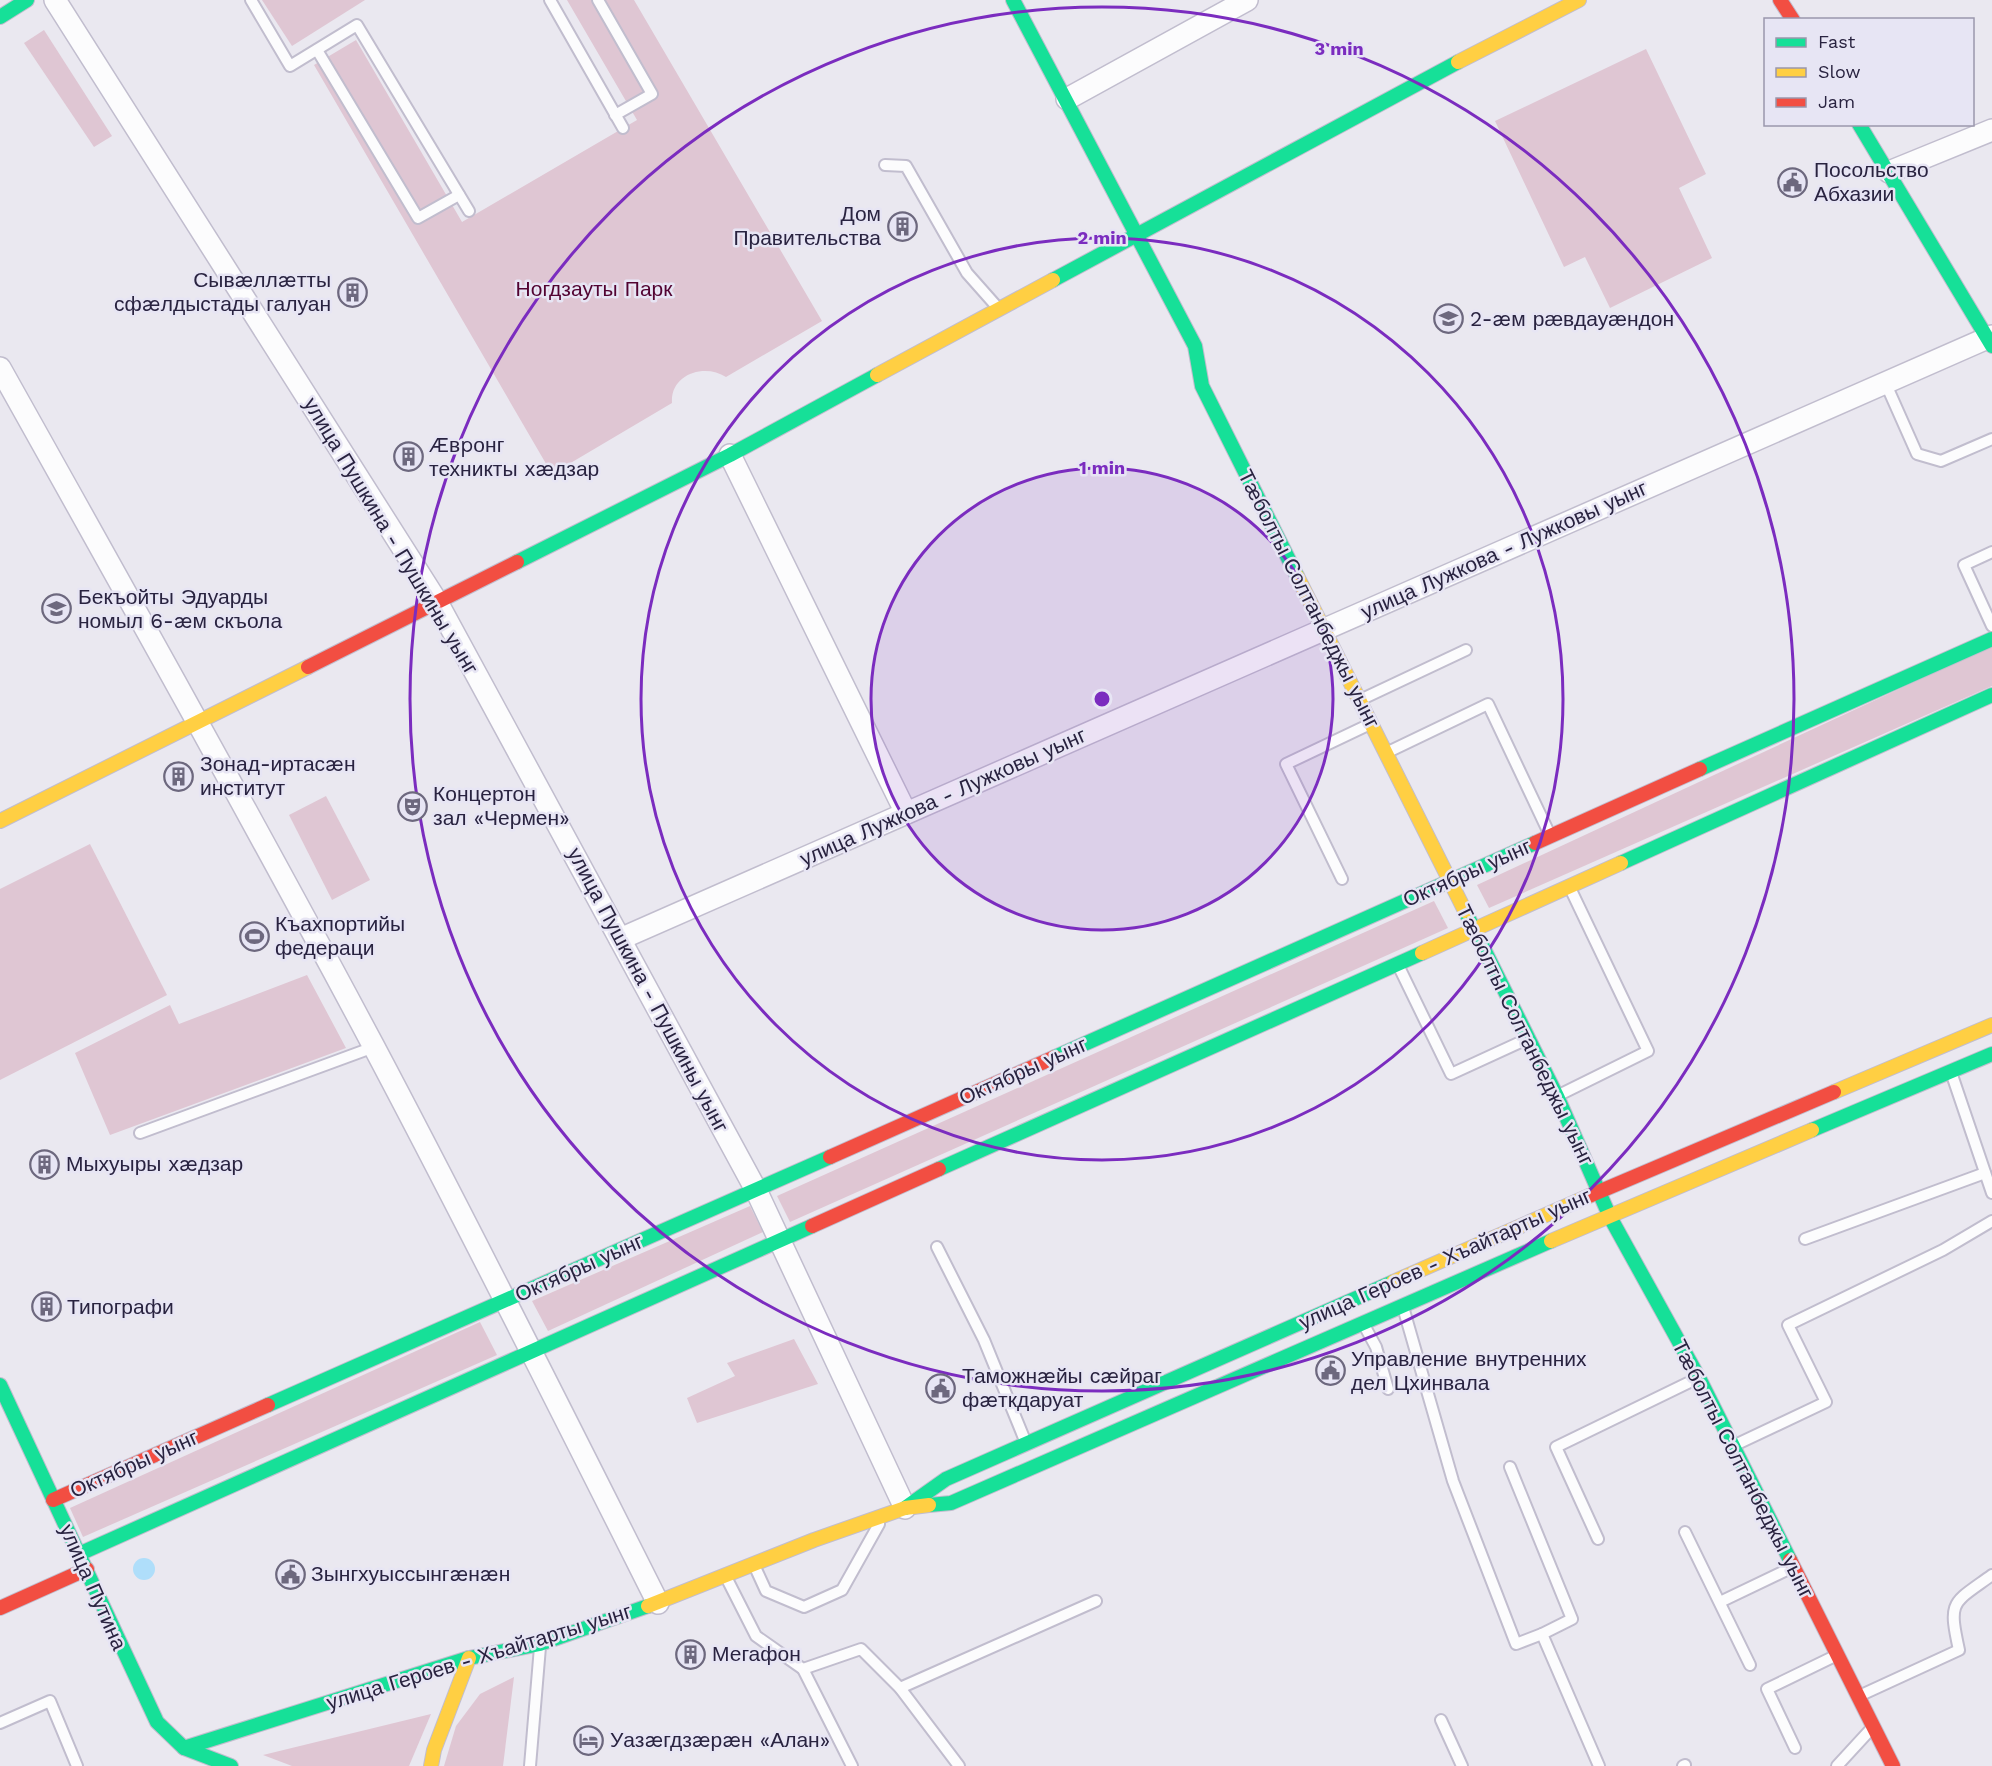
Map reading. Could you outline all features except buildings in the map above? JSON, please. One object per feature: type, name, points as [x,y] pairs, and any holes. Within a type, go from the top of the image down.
[{"type":"street","points":[[0,17],[27,0]]},
{"type":"street","name":"улица Пушкина - Пушкины уынг","points":[[55,0],[436,602],[756,1190],[905,1508]]},
{"type":"street","name":"Тæболты Солтанбеджы уынг","points":[[1013,0],[1135,236],[1195,346],[1202,386],[1557,1096],[1610,1217],[1699,1378],[1893,1766]]},
{"type":"street","points":[[1066,99],[1247,0]]},
{"type":"street","points":[[0,821],[730,455],[1425,79],[1579,0]]},
{"type":"street","points":[[1780,0],[1791,18]]},
{"type":"street","points":[[1860,126],[1990,340]]},
{"type":"street","points":[[1889,172],[1992,130]]},
{"type":"street","name":"улица Лужкова - Лужковы уынг","points":[[620,939],[1885,382],[1990,340]]},
{"type":"street","points":[[0,368],[198,721],[374,1047],[506,1301],[658,1603]]},
{"type":"street","points":[[730,455],[906,813]]},
{"type":"street","name":"Октябры уынг","points":[[53,1500],[756,1190],[1992,639]]},
{"type":"street","points":[[80,1554],[1474,930],[1992,695]]},
{"type":"street","name":"улица Героев - Хъайтарты уынг","points":[[905,1508],[945,1479],[1599,1191],[1992,1025]]},
{"type":"street","name":"улица Героев - Хъайтарты уынг","points":[[184,1748],[469,1658],[540,1644],[658,1603],[884,1515],[905,1508],[951,1503],[1403,1306],[1992,1054]]},
{"type":"street","name":"улица Путина","points":[[0,1385],[157,1722],[184,1748]]},
{"type":"street","points":[[0,1608],[87,1569]]},
{"type":"street","points":[[431,1766],[434,1750],[469,1658]]},
{"type":"street","points":[[184,1766],[184,1748],[231,1766]]},
{"type":"lane","points":[[251,0],[290,66],[357,25],[469,211]]},
{"type":"lane","points":[[550,0],[623,128]]},
{"type":"lane","points":[[598,0],[652,94],[615,115]]},
{"type":"lane","points":[[316,50],[418,218],[459,195]]},
{"type":"lane","points":[[885,165],[906,166],[967,273],[1000,310]]},
{"type":"lane","points":[[1885,382],[1917,454],[1941,461],[1992,439]]},
{"type":"lane","points":[[1992,552],[1964,565],[1992,626]]},
{"type":"lane","points":[[1360,700],[1466,650]]},
{"type":"lane","points":[[1386,753],[1488,704],[1551,836]]},
{"type":"lane","points":[[1342,879],[1286,764],[1371,724]]},
{"type":"lane","points":[[1557,1096],[1648,1051],[1569,886]]},
{"type":"lane","points":[[1398,964],[1451,1074],[1528,1039]]},
{"type":"lane","points":[[140,1133],[374,1047]]},
{"type":"lane","points":[[1951,1072],[1992,1193]]},
{"type":"lane","points":[[1805,1239],[1985,1173]]},
{"type":"lane","points":[[1733,1446],[1826,1402],[1788,1325],[1943,1250],[1992,1221]]},
{"type":"lane","points":[[937,1247],[984,1340],[1027,1443]]},
{"type":"lane","points":[[1403,1306],[1453,1481],[1516,1644],[1572,1619],[1510,1467]]},
{"type":"lane","points":[[1363,1324],[1376,1347],[1388,1389]]},
{"type":"lane","points":[[1598,1539],[1556,1447],[1699,1378]]},
{"type":"lane","points":[[754,1564],[766,1591],[804,1607],[842,1590],[884,1515]]},
{"type":"lane","points":[[1685,1532],[1750,1665]]},
{"type":"lane","points":[[1719,1602],[1793,1567]]},
{"type":"lane","points":[[1858,1697],[1959,1650],[1952,1614],[1959,1599],[1992,1575]]},
{"type":"lane","points":[[726,1576],[756,1636],[803,1669],[852,1766]]},
{"type":"lane","points":[[900,1688],[1096,1601]]},
{"type":"lane","points":[[1542,1634],[1599,1766]]},
{"type":"lane","points":[[530,1766],[540,1644]]},
{"type":"lane","points":[[803,1669],[861,1648],[900,1688],[959,1766]]},
{"type":"lane","points":[[1795,1748],[1767,1689],[1837,1654]]},
{"type":"lane","points":[[0,1723],[50,1701],[77,1766]]},
{"type":"lane","points":[[1441,1720],[1462,1766]]},
{"type":"lane","points":[[1837,1766],[1873,1726]]},
{"type":"green space","points":[[262,0],[365,0],[292,46]]},
{"type":"green space","name":"Ногдзауты Парк","points":[[567,0],[634,0],[822,321],[726,377],[708,371],[690,374],[677,385],[672,403],[552,474],[314,65],[356,40],[462,222],[637,120]]},
{"type":"green space","points":[[44,30],[112,136],[94,147],[24,43]]},
{"type":"green space","points":[[1646,49],[1706,174],[1679,188],[1712,258],[1610,308],[1585,257],[1564,267],[1495,121]]},
{"type":"green space","points":[[1992,646],[1992,686],[1489,908],[1477,885]]},
{"type":"green space","points":[[326,796],[370,880],[332,900],[289,815]]},
{"type":"green space","points":[[90,844],[167,995],[0,1080],[0,889]]},
{"type":"green space","points":[[1434,901],[1448,928],[790,1222],[777,1196]]},
{"type":"green space","points":[[307,975],[346,1048],[110,1135],[75,1053],[170,1005],[179,1024]]},
{"type":"green space","points":[[750,1206],[763,1232],[548,1331],[532,1301]]},
{"type":"green space","points":[[480,1322],[497,1355],[83,1537],[70,1508]]},
{"type":"green space","points":[[794,1339],[818,1384],[697,1423],[687,1398],[735,1376],[727,1363]]},
{"type":"green space","points":[[514,1677],[503,1766],[444,1766],[456,1726],[480,1694]]},
{"type":"green space","points":[[431,1714],[409,1766],[292,1766],[263,1755]]},
{"type":"water","points":[[140,1558],[148,1558],[155,1565],[155,1573],[148,1580],[140,1580],[133,1573],[133,1565]]},
{"type":"traffic: fast","points":[[0,17],[27,0]]},
{"type":"traffic: fast","points":[[1013,0],[1195,346],[1202,386],[1297,576]]},
{"type":"traffic: fast","points":[[1053,280],[1458,62]]},
{"type":"traffic: fast","points":[[1860,126],[1992,346]]},
{"type":"traffic: fast","points":[[517,562],[730,455],[877,375]]},
{"type":"traffic: fast","points":[[1700,769],[1992,639]]},
{"type":"traffic: fast","points":[[1621,863],[1992,695]]},
{"type":"traffic: fast","points":[[1055,1057],[1535,843]]},
{"type":"traffic: fast","points":[[1465,911],[1557,1096],[1610,1217],[1699,1378],[1790,1560]]},
{"type":"traffic: fast","points":[[939,1169],[1422,953]]},
{"type":"traffic: fast","points":[[1812,1130],[1992,1054]]},
{"type":"traffic: fast","points":[[268,1405],[830,1157]]},
{"type":"traffic: fast","points":[[79,1554],[812,1226]]},
{"type":"traffic: fast","points":[[929,1505],[951,1503],[1551,1241]]},
{"type":"traffic: fast","points":[[905,1508],[946,1479],[1393,1282]]},
{"type":"traffic: fast","points":[[0,1385],[157,1722],[184,1748],[231,1766]]},
{"type":"traffic: fast","points":[[184,1748],[469,1658],[540,1644],[648,1606]]},
{"type":"traffic: slow","points":[[1458,62],[1579,0]]},
{"type":"traffic: slow","points":[[877,375],[1053,280]]},
{"type":"traffic: slow","points":[[1297,576],[1465,911]]},
{"type":"traffic: slow","points":[[0,821],[308,667]]},
{"type":"traffic: slow","points":[[1422,953],[1621,863]]},
{"type":"traffic: slow","points":[[1834,1092],[1992,1025]]},
{"type":"traffic: slow","points":[[1551,1241],[1812,1130]]},
{"type":"traffic: slow","points":[[1393,1282],[1589,1196]]},
{"type":"traffic: slow","points":[[648,1606],[814,1540],[905,1508],[929,1505]]},
{"type":"traffic: slow","points":[[431,1766],[434,1750],[469,1658]]},
{"type":"traffic: jam","points":[[1780,0],[1792,18]]},
{"type":"traffic: jam","points":[[308,667],[517,562]]},
{"type":"traffic: jam","points":[[1535,843],[1700,769]]},
{"type":"traffic: jam","points":[[830,1157],[1055,1057]]},
{"type":"traffic: jam","points":[[1589,1196],[1834,1092]]},
{"type":"traffic: jam","points":[[812,1226],[939,1169]]},
{"type":"traffic: jam","points":[[53,1500],[268,1405]]},
{"type":"traffic: jam","points":[[1790,1560],[1893,1766]]},
{"type":"traffic: jam","points":[[0,1608],[87,1569]]},
{"type":"place","name":"Посольство Абхазии","points":[[1793,182]]},
{"type":"place","name":"Дом Правительства","points":[[902,226]]},
{"type":"place","name":"Сывæллæтты сфæлдыстады галуан","points":[[352,292]]},
{"type":"place","name":"2-æм рӕвдауӕндон","points":[[1449,319]]},
{"type":"place","name":"Æвpонг техникты хæдзар","points":[[408,457]]},
{"type":"place","name":"Бекъойты Эдуарды номыл 6-æм скъола","points":[[57,609]]},
{"type":"place","name":"Зонад-иртасæн институт","points":[[179,776]]},
{"type":"place","name":"Концертон зал «Чермен»","points":[[412,806]]},
{"type":"place","name":"Къахпортийы федераци","points":[[254,936]]},
{"type":"place","name":"Мыхуыры хæдзар","points":[[45,1164]]},
{"type":"place","name":"Типографи","points":[[46,1307]]},
{"type":"place","name":"Управление внутренних дел Цхинвала","points":[[1330,1371]]},
{"type":"place","name":"Таможнæйы сæйраг фæткдаруат","points":[[941,1388]]},
{"type":"place","name":"Зынгхуыссынгæнæн","points":[[290,1574]]},
{"type":"place","name":"Мегафон","points":[[691,1654]]},
{"type":"place","name":"Уазæгдзæрæн «Алан»","points":[[589,1740]]}]
